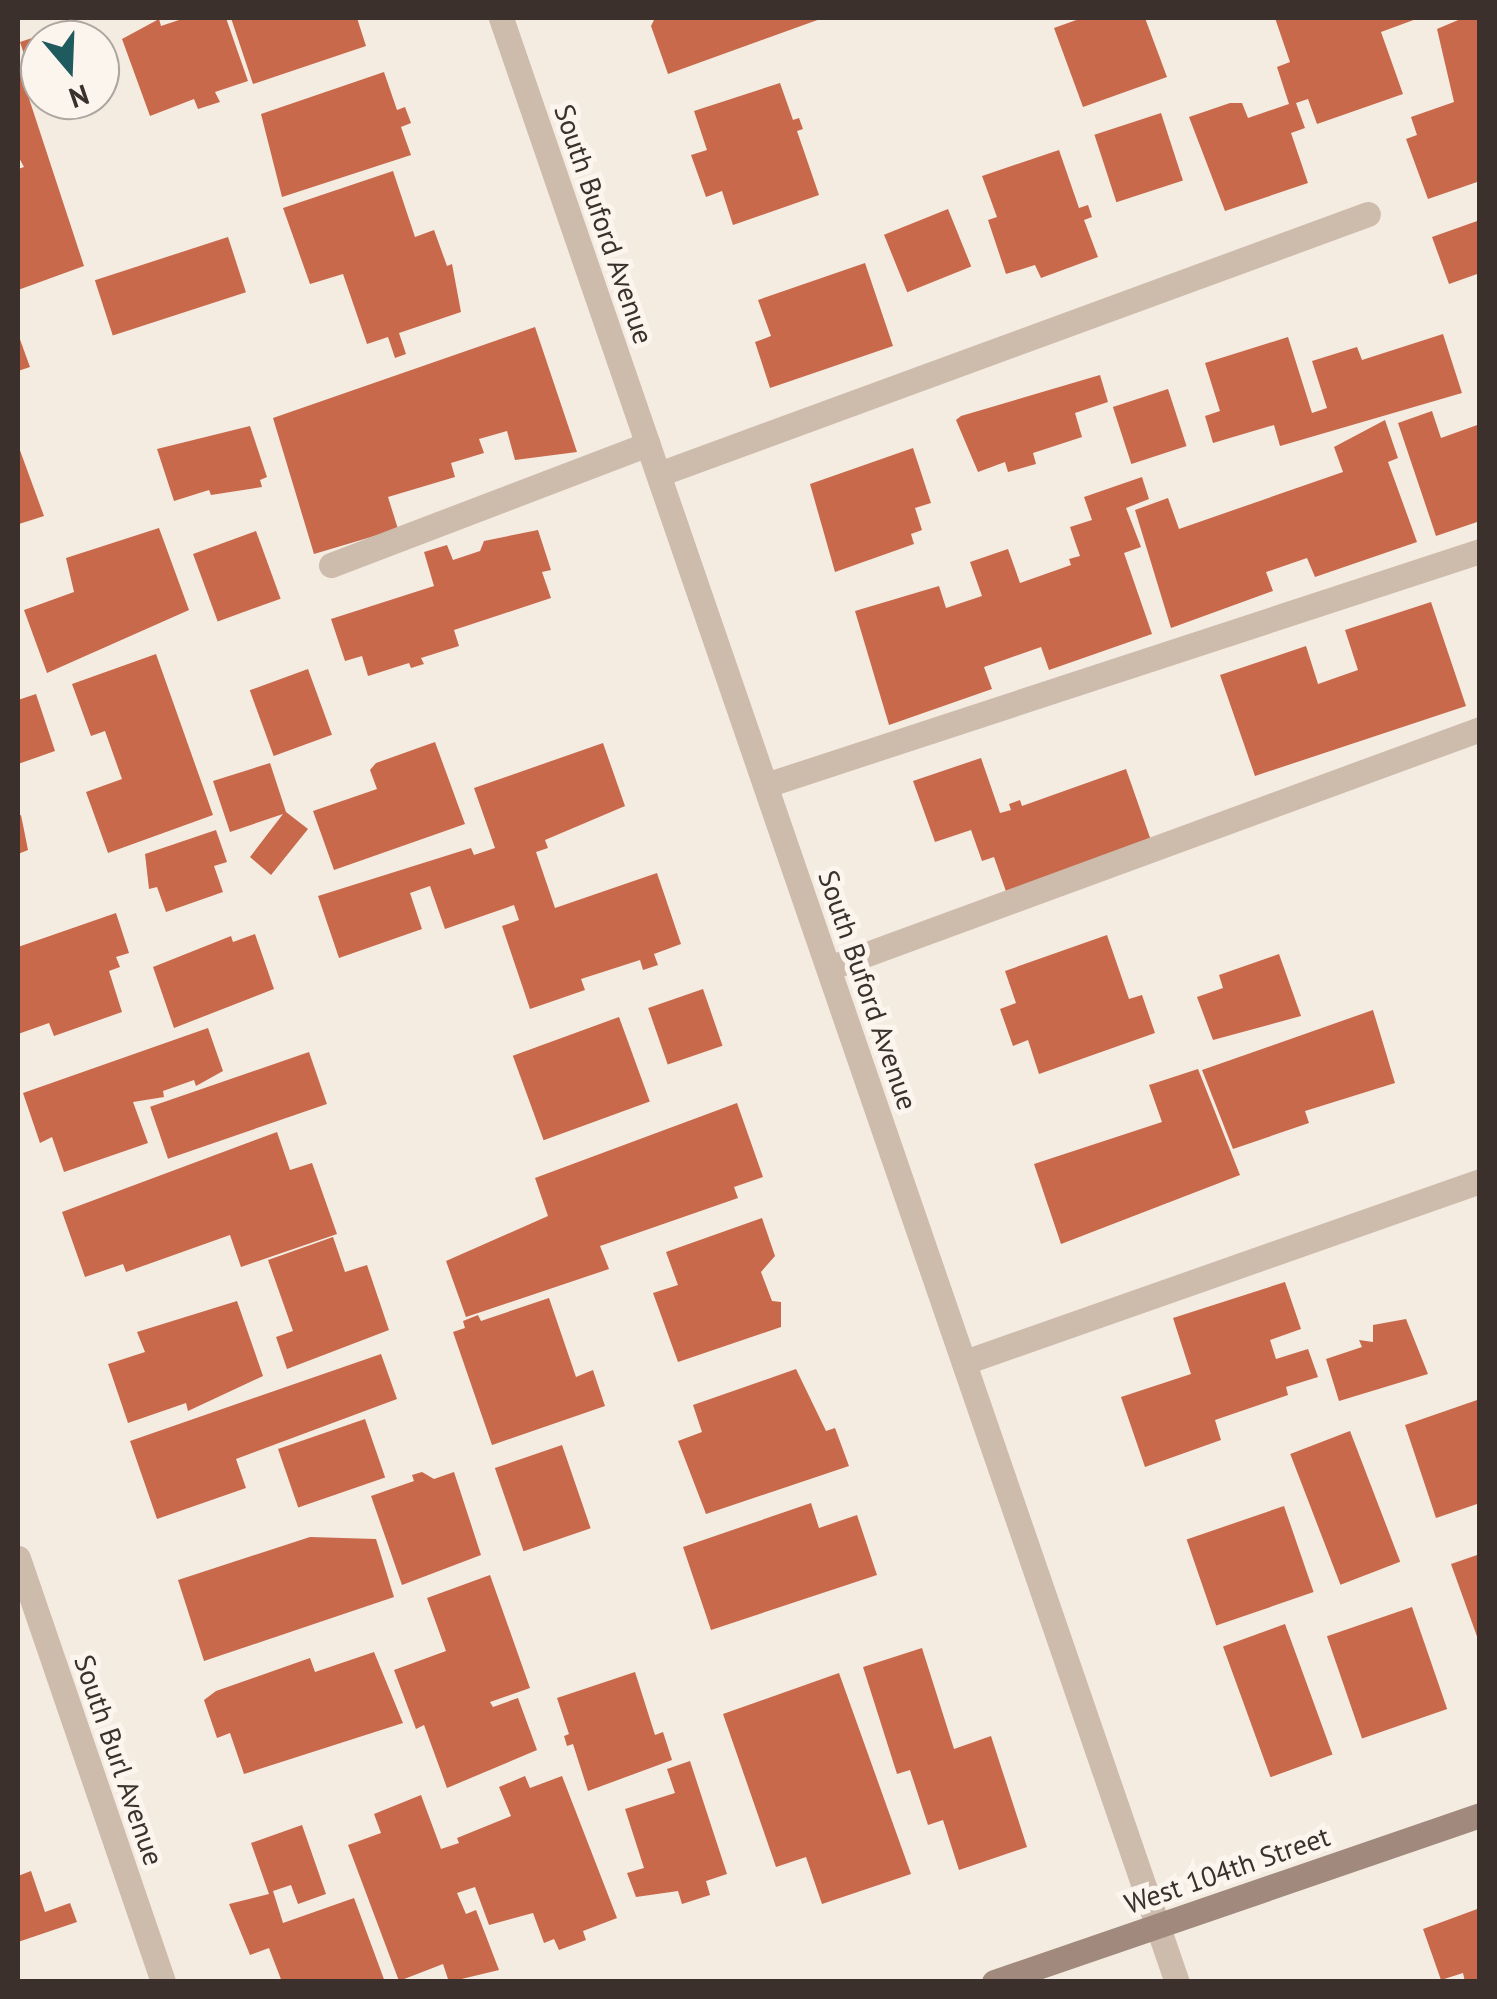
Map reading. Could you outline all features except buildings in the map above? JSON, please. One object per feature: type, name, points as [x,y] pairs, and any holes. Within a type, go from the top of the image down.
[{"type":"street","name":"South Buford Avenue","points":[[502,18],[1176,1982]]},
{"type":"street","points":[[658,474],[1368,214]]},
{"type":"street","points":[[331,566],[648,444]]},
{"type":"street","points":[[766,785],[1480,550]]},
{"type":"street","points":[[829,968],[1480,729]]},
{"type":"street","points":[[964,1362],[1480,1180]]},
{"type":"street","name":"South Burl Avenue","points":[[18,1558],[163,1982]]},
{"type":"street","name":"West 104th Street","points":[[994,1982],[1480,1815]]}]
